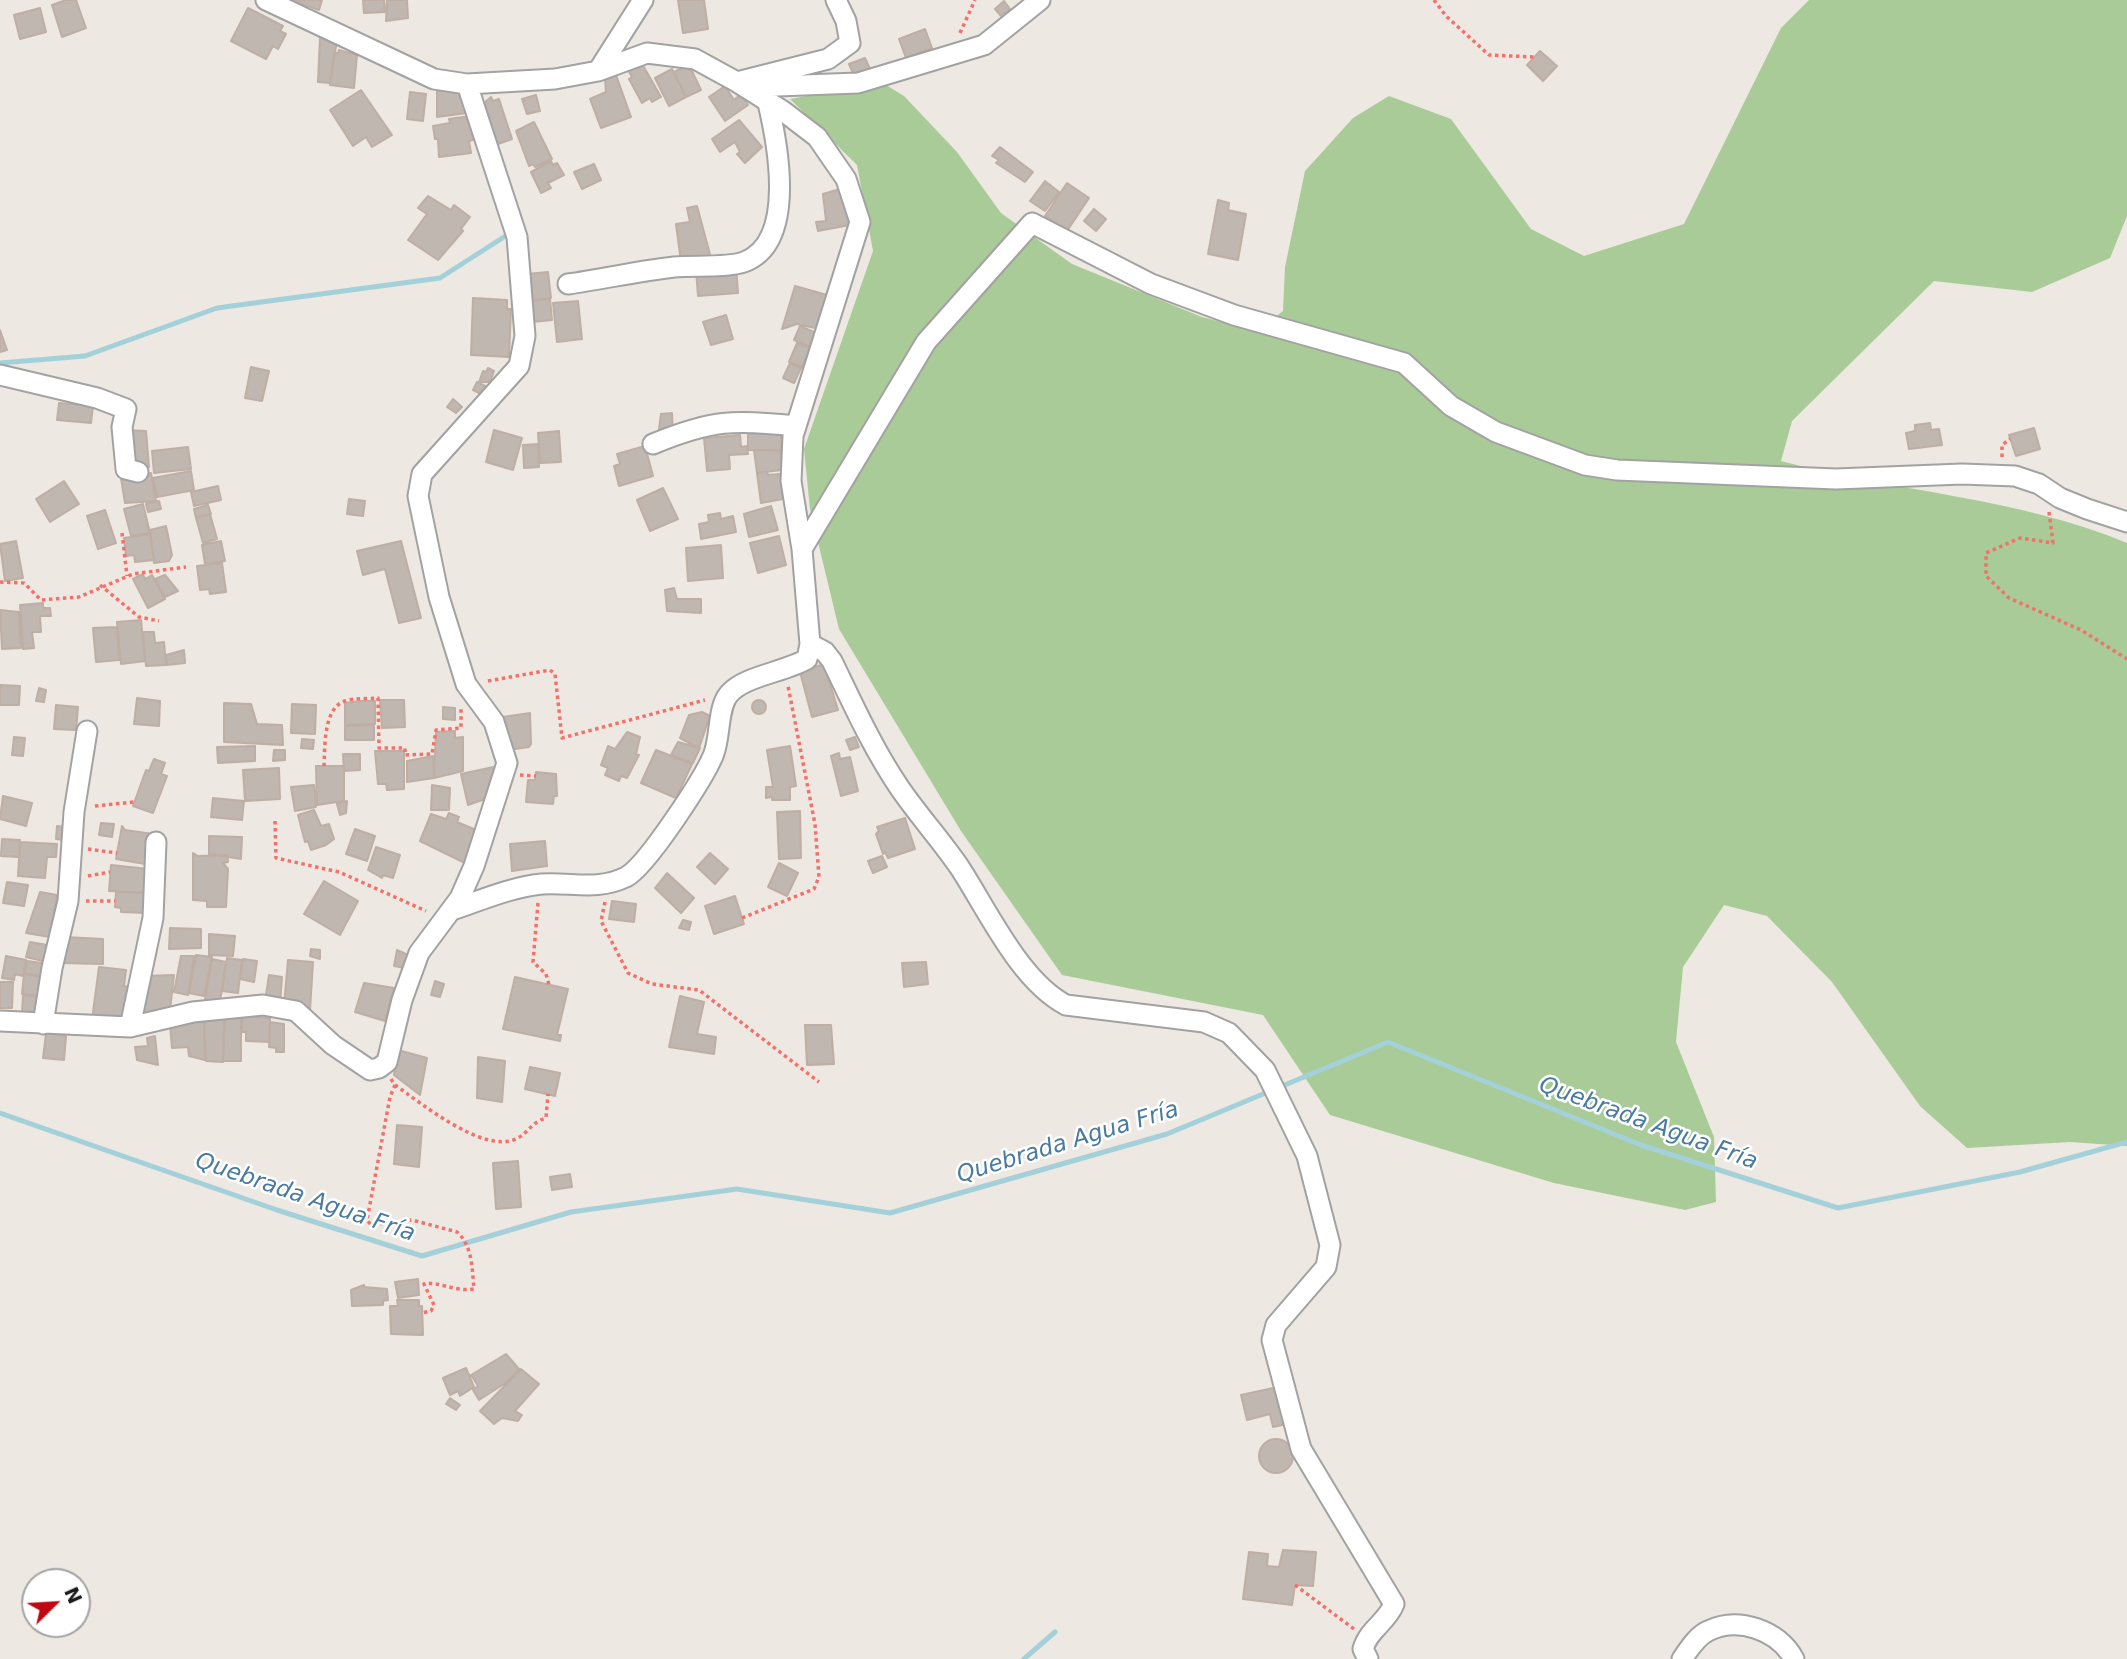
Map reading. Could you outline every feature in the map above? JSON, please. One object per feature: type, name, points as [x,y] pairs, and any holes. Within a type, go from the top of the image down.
[{"type":"street","points":[[266,0],[434,79],[467,84],[555,79],[598,71],[647,53],[695,60],[743,84],[817,137],[846,179],[860,222],[796,426],[791,481],[802,549],[810,643],[807,659],[782,671],[740,685],[727,695],[713,755],[658,844],[629,876],[597,887],[542,884],[517,888],[449,914]]},
{"type":"street","points":[[598,71],[643,0]]},
{"type":"street","points":[[743,84],[828,59],[850,43],[846,20],[836,0]]},
{"type":"street","points":[[743,84],[858,83],[950,53],[984,45],[1040,0]]},
{"type":"street","points":[[0,1021],[130,1027],[193,1012],[263,1005],[296,1011],[333,1045],[370,1070],[387,1062],[402,1000],[419,953],[449,914],[474,866],[507,763],[494,722],[466,684],[439,597],[418,496],[422,474],[519,366],[525,336],[517,237],[467,84]]},
{"type":"street","points":[[568,284],[672,267],[744,262],[768,243],[776,220],[779,185],[776,138],[766,99]]},
{"type":"street","points":[[802,549],[926,342],[1032,223],[1151,284],[1234,315],[1404,363],[1451,406],[1496,432],[1586,465],[1618,470],[1836,479],[1962,474],[2015,476],[2039,484],[2069,502],[2127,522]]},
{"type":"street","points":[[0,376],[97,398],[126,409],[122,427],[126,469],[138,472]]},
{"type":"street","points":[[653,444],[696,426],[746,420],[796,426]]},
{"type":"street","points":[[810,643],[825,652],[832,661],[864,732],[900,789],[952,857],[1028,973],[1046,995],[1066,1005],[1204,1022],[1229,1033],[1265,1070],[1307,1156],[1330,1245],[1326,1267],[1276,1325],[1272,1340],[1301,1449],[1394,1604],[1391,1612],[1366,1637],[1363,1649],[1368,1659]]},
{"type":"street","points":[[43,1024],[51,968],[68,901],[75,805],[87,731]]},
{"type":"street","points":[[130,1027],[153,918],[156,842]]},
{"type":"street","points":[[1682,1659],[1707,1631],[1732,1624],[1762,1629],[1790,1651],[1794,1659]]},
{"type":"path","points":[[950,53],[975,0]]},
{"type":"path","points":[[1434,0],[1446,16],[1489,55],[1534,57]]},
{"type":"path","points":[[2039,505],[2050,513],[2053,542],[2020,538],[1986,553],[1986,576],[2009,598],[2081,630],[2127,659]]},
{"type":"path","points":[[122,533],[127,576]]},
{"type":"path","points":[[0,582],[23,583],[41,600],[79,597],[100,585],[127,576],[186,567]]},
{"type":"path","points":[[100,585],[139,617],[159,621]]},
{"type":"path","points":[[324,766],[328,724],[335,709],[343,701],[378,698],[379,748],[405,748],[405,755],[432,754],[436,730],[461,728],[460,704],[466,684],[550,670],[555,674],[562,738],[727,695]]},
{"type":"path","points":[[742,918],[814,889],[819,877],[815,824],[791,695],[782,671]]},
{"type":"path","points":[[75,805],[134,802]]},
{"type":"path","points":[[275,821],[276,858],[304,863],[365,882],[449,914]]},
{"type":"path","points":[[71,847],[117,853]]},
{"type":"path","points":[[610,883],[601,921],[628,973],[652,984],[699,990],[818,1082]]},
{"type":"path","points":[[542,884],[533,962],[546,974],[549,985]]},
{"type":"path","points":[[68,901],[115,901]]},
{"type":"path","points":[[382,1066],[395,1085],[468,1132],[505,1141],[515,1140],[533,1122],[547,1118],[548,1094]]},
{"type":"path","points":[[395,1085],[390,1097],[367,1220],[371,1225],[412,1220],[457,1232],[463,1237],[474,1263],[474,1289],[458,1291],[433,1282],[424,1284],[434,1305],[430,1311],[422,1314]]},
{"type":"path","points":[[1294,1585],[1320,1607],[1366,1637]]},
{"type":"green space","points":[[1809,0],[2127,0],[2127,216],[2110,258],[2032,292],[1934,281],[1792,421],[1781,461],[2043,515],[2127,543],[2127,1146],[2070,1142],[1967,1148],[1920,1106],[1832,982],[1767,916],[1724,905],[1683,967],[1676,1042],[1714,1137],[1716,1202],[1685,1210],[1554,1183],[1330,1115],[1263,1015],[1062,975],[961,831],[839,629],[810,509],[804,449],[873,251],[857,165],[790,99],[881,82],[904,96],[957,152],[1001,213],[1072,264],[1202,317],[1252,330],[1260,329],[1283,311],[1285,267],[1305,171],[1353,118],[1389,96],[1451,119],[1531,229],[1584,256],[1684,224],[1781,28]]},
{"type":"building","points":[[76,0],[86,28],[62,37],[52,5]]},
{"type":"building","points":[[290,0],[322,0],[319,10]]},
{"type":"building","points":[[363,0],[384,0],[385,12],[364,13]]},
{"type":"building","points":[[387,0],[407,0],[408,18],[386,21]]},
{"type":"building","points":[[678,0],[704,0],[708,29],[683,33]]},
{"type":"building","points":[[1004,1],[1010,9],[1001,16],[995,9]]},
{"type":"building","points":[[40,8],[46,32],[20,39],[14,15]]},
{"type":"building","points":[[248,8],[283,26],[280,31],[286,34],[278,49],[273,46],[266,59],[231,41]]},
{"type":"building","points":[[925,29],[932,48],[906,58],[899,39]]},
{"type":"building","points":[[320,38],[337,40],[330,83],[318,82]]},
{"type":"building","points":[[339,50],[357,55],[354,88],[330,85],[334,53]]},
{"type":"building","points":[[1540,51],[1557,66],[1543,81],[1527,65]]},
{"type":"building","points":[[865,58],[871,71],[855,78],[849,64]]},
{"type":"building","points":[[641,62],[661,97],[652,102],[650,98],[642,103],[629,79],[632,77],[628,70]]},
{"type":"building","points":[[689,65],[701,90],[686,97],[674,72]]},
{"type":"building","points":[[672,69],[686,97],[669,106],[655,78]]},
{"type":"building","points":[[616,75],[631,117],[601,128],[590,99],[606,92],[605,80]]},
{"type":"building","points":[[725,86],[734,100],[741,94],[748,105],[725,121],[709,97]]},
{"type":"building","points":[[460,89],[467,113],[437,117],[437,91]]},
{"type":"building","points":[[361,90],[392,135],[372,147],[366,137],[353,146],[330,110]]},
{"type":"building","points":[[410,92],[426,94],[423,121],[407,119]]},
{"type":"building","points":[[536,95],[540,111],[527,114],[522,99]]},
{"type":"building","points":[[491,97],[493,101],[499,99],[512,139],[498,144],[481,106]]},
{"type":"building","points":[[470,116],[473,140],[469,141],[471,153],[439,157],[438,139],[435,139],[433,126],[450,123],[449,119]]},
{"type":"building","points":[[739,120],[762,147],[745,163],[737,154],[740,152],[735,142],[720,152],[712,139]]},
{"type":"building","points":[[534,122],[552,159],[535,167],[533,164],[529,166],[516,131]]},
{"type":"building","points":[[1000,147],[1033,172],[1025,182],[996,163],[999,160],[992,156]]},
{"type":"building","points":[[551,161],[553,165],[557,163],[564,175],[548,183],[551,188],[541,193],[531,172]]},
{"type":"building","points":[[594,164],[601,180],[582,189],[574,172]]},
{"type":"building","points":[[1045,181],[1059,192],[1045,211],[1030,201]]},
{"type":"building","points":[[1067,183],[1089,198],[1067,231],[1045,216]]},
{"type":"building","points":[[840,189],[848,207],[850,225],[818,231],[816,222],[826,221],[823,194]]},
{"type":"building","points":[[428,196],[451,210],[454,205],[470,217],[461,229],[463,231],[438,260],[408,240],[427,214],[418,208]]},
{"type":"building","points":[[1218,200],[1229,203],[1228,210],[1246,214],[1238,260],[1208,254]]},
{"type":"building","points":[[697,206],[711,258],[681,262],[676,224],[690,222],[687,208]]},
{"type":"building","points":[[1094,209],[1106,219],[1096,231],[1084,221]]},
{"type":"building","points":[[736,266],[738,293],[698,296],[696,269]]},
{"type":"building","points":[[548,272],[551,298],[530,301],[527,274]]},
{"type":"building","points":[[795,286],[834,297],[824,330],[797,324],[782,329]]},
{"type":"building","points":[[473,298],[507,300],[507,309],[511,309],[509,357],[471,355]]},
{"type":"building","points":[[550,299],[552,320],[532,322],[530,301]]},
{"type":"building","points":[[578,301],[582,339],[557,342],[553,303]]},
{"type":"building","points":[[726,315],[733,339],[711,345],[703,322]]},
{"type":"building","points":[[800,326],[816,333],[811,347],[794,340]]},
{"type":"building","points":[[0,330],[7,350],[0,352]]},
{"type":"building","points":[[797,343],[810,348],[802,367],[789,362]]},
{"type":"building","points":[[790,363],[801,368],[794,383],[783,378]]},
{"type":"building","points":[[251,367],[269,371],[262,401],[245,398]]},
{"type":"building","points":[[488,368],[494,371],[490,382],[479,382],[483,371],[486,372]]},
{"type":"building","points":[[477,382],[487,387],[483,395],[473,390]]},
{"type":"building","points":[[453,399],[462,407],[456,413],[447,407]]},
{"type":"building","points":[[59,403],[93,406],[91,423],[57,420]]},
{"type":"building","points":[[672,413],[673,433],[658,437],[661,414]]},
{"type":"building","points":[[1930,423],[1931,430],[1939,429],[1942,445],[1909,449],[1906,433],[1915,431],[1915,425]]},
{"type":"building","points":[[748,428],[753,428],[753,433],[757,433],[756,428],[781,429],[781,450],[748,450]]},
{"type":"building","points":[[2034,428],[2040,449],[2016,456],[2009,435]]},
{"type":"building","points":[[125,430],[146,431],[149,467],[127,468]]},
{"type":"building","points":[[494,430],[522,438],[513,470],[486,462]]},
{"type":"building","points":[[559,431],[561,462],[540,463],[538,433]]},
{"type":"building","points":[[740,435],[741,447],[747,446],[748,454],[729,455],[730,469],[707,471],[704,438]]},
{"type":"building","points":[[538,444],[539,467],[524,468],[523,445]]},
{"type":"building","points":[[645,446],[653,476],[619,486],[614,466],[620,464],[617,454]]},
{"type":"building","points":[[188,447],[191,469],[154,473],[152,451]]},
{"type":"building","points":[[754,450],[780,451],[782,470],[757,473]]},
{"type":"building","points":[[191,471],[194,490],[157,497],[153,478]]},
{"type":"building","points":[[767,472],[768,475],[780,474],[783,499],[761,503],[757,473]]},
{"type":"building","points":[[151,473],[156,501],[125,503],[121,478]]},
{"type":"building","points":[[64,481],[79,504],[50,522],[36,499]]},
{"type":"building","points":[[218,486],[221,500],[194,506],[191,492]]},
{"type":"building","points":[[663,488],[678,519],[650,531],[637,500]]},
{"type":"building","points":[[349,499],[365,501],[363,516],[347,514]]},
{"type":"building","points":[[159,501],[161,509],[148,512],[146,504]]},
{"type":"building","points":[[143,504],[150,533],[131,536],[124,509]]},
{"type":"building","points":[[208,505],[211,514],[196,518],[194,509]]},
{"type":"building","points":[[771,506],[778,530],[749,537],[744,514]]},
{"type":"building","points":[[105,510],[116,543],[98,549],[87,516]]},
{"type":"building","points":[[720,513],[721,519],[733,516],[736,532],[701,539],[699,524],[709,522],[708,515]]},
{"type":"building","points":[[210,514],[217,539],[203,543],[196,518]]},
{"type":"building","points":[[166,526],[172,555],[169,561],[154,563],[150,530]]},
{"type":"building","points":[[150,534],[154,560],[135,562],[134,555],[126,556],[124,538]]},
{"type":"building","points":[[779,536],[786,565],[758,573],[750,543]]},
{"type":"building","points":[[16,541],[23,578],[5,581],[0,544]]},
{"type":"building","points":[[221,541],[225,561],[205,564],[202,545]]},
{"type":"building","points":[[401,541],[421,618],[399,623],[385,569],[363,575],[357,551]]},
{"type":"building","points":[[721,545],[723,578],[688,581],[686,548]]},
{"type":"building","points":[[222,563],[226,592],[210,594],[209,589],[200,590],[197,566]]},
{"type":"building","points":[[143,574],[145,579],[152,575],[165,599],[148,608],[133,579]]},
{"type":"building","points":[[165,575],[178,591],[165,597],[155,579]]},
{"type":"building","points":[[674,588],[677,599],[701,599],[701,613],[667,611],[665,590]]},
{"type":"building","points":[[43,603],[43,608],[50,608],[51,616],[40,616],[41,632],[32,632],[34,648],[23,649],[20,605]]},
{"type":"building","points":[[0,610],[19,612],[21,648],[2,649]]},
{"type":"building","points":[[141,620],[145,661],[121,664],[117,622]]},
{"type":"building","points":[[117,627],[119,660],[96,662],[93,628]]},
{"type":"building","points":[[143,632],[154,632],[155,643],[164,642],[166,665],[146,666]]},
{"type":"building","points":[[184,650],[185,663],[167,665],[166,655]]},
{"type":"building","points":[[824,664],[838,710],[812,717],[800,672]]},
{"type":"building","points":[[0,685],[20,686],[19,705],[0,705]]},
{"type":"building","points":[[39,688],[46,690],[44,702],[36,701]]},
{"type":"building","points":[[137,698],[160,701],[159,726],[134,724]]},
{"type":"building","points":[[380,700],[404,700],[405,727],[382,728]]},
{"type":"building","points":[[756,700],[762,700],[766,707],[762,714],[756,714],[752,710],[752,704]]},
{"type":"building","points":[[375,701],[375,724],[345,725],[345,703]]},
{"type":"building","points":[[224,703],[251,704],[257,724],[282,725],[283,745],[224,742]]},
{"type":"building","points":[[292,704],[316,705],[315,734],[291,733]]},
{"type":"building","points":[[56,705],[78,707],[76,730],[54,729]]},
{"type":"building","points":[[443,707],[455,708],[455,720],[443,719]]},
{"type":"building","points":[[702,712],[710,716],[699,748],[680,738],[689,715]]},
{"type":"building","points":[[530,713],[531,744],[529,747],[508,750],[503,717]]},
{"type":"building","points":[[374,725],[374,740],[345,740],[345,726]]},
{"type":"building","points":[[455,731],[455,738],[463,737],[463,771],[434,778],[436,732]]},
{"type":"building","points":[[627,732],[640,737],[636,754],[639,755],[627,778],[621,776],[619,781],[605,775],[608,768],[601,765],[608,746],[615,749]]},
{"type":"building","points":[[14,737],[25,738],[23,756],[12,755]]},
{"type":"building","points":[[855,737],[859,747],[850,750],[846,740]]},
{"type":"building","points":[[302,739],[314,740],[313,749],[301,748]]},
{"type":"building","points":[[678,742],[700,748],[693,763],[671,755]]},
{"type":"building","points":[[255,746],[255,761],[218,763],[217,747]]},
{"type":"building","points":[[790,746],[796,786],[790,787],[790,800],[766,798],[766,787],[773,787],[767,750]]},
{"type":"building","points":[[274,750],[285,750],[285,760],[273,761]]},
{"type":"building","points":[[656,750],[692,764],[676,798],[641,783]]},
{"type":"building","points":[[375,751],[404,751],[404,789],[387,790],[386,784],[378,784]]},
{"type":"building","points":[[839,753],[840,759],[850,757],[858,791],[841,796],[831,756]]},
{"type":"building","points":[[343,754],[360,754],[360,770],[344,771]]},
{"type":"building","points":[[433,756],[434,778],[407,782],[407,761]]},
{"type":"building","points":[[154,759],[165,763],[161,774],[167,776],[153,813],[133,806],[146,770],[149,771]]},
{"type":"building","points":[[316,766],[344,766],[344,801],[317,805]]},
{"type":"building","points":[[498,766],[491,797],[468,805],[461,774]]},
{"type":"building","points":[[279,768],[280,799],[245,801],[243,770]]},
{"type":"building","points":[[536,772],[556,774],[557,796],[554,796],[553,804],[526,802],[528,780],[535,780]]},
{"type":"building","points":[[314,785],[316,807],[295,811],[291,787]]},
{"type":"building","points":[[432,785],[450,788],[449,810],[431,810]]},
{"type":"building","points":[[3,796],[32,803],[26,826],[0,819]]},
{"type":"building","points":[[213,798],[244,801],[242,820],[211,817]]},
{"type":"building","points":[[347,801],[346,813],[340,815],[337,804]]},
{"type":"building","points":[[314,810],[321,826],[329,824],[334,839],[311,850],[308,841],[305,842],[298,815]]},
{"type":"building","points":[[800,811],[801,858],[779,859],[777,812]]},
{"type":"building","points":[[449,813],[459,817],[457,822],[481,832],[467,864],[420,841],[431,814],[446,819]]},
{"type":"building","points":[[905,818],[915,849],[888,858],[885,852],[883,854],[876,834],[879,831],[877,827]]},
{"type":"building","points":[[101,823],[114,824],[112,837],[99,835]]},
{"type":"building","points":[[57,826],[67,827],[65,840],[56,839]]},
{"type":"building","points":[[122,826],[125,830],[153,834],[151,865],[116,859]]},
{"type":"building","points":[[355,829],[375,836],[367,861],[346,854]]},
{"type":"building","points":[[209,836],[242,837],[241,859],[209,854]]},
{"type":"building","points":[[2,839],[20,840],[19,857],[1,856]]},
{"type":"building","points":[[545,841],[547,866],[512,871],[510,844]]},
{"type":"building","points":[[20,842],[57,844],[56,857],[47,857],[45,878],[18,876]]},
{"type":"building","points":[[376,847],[400,855],[393,878],[383,875],[382,878],[368,870]]},
{"type":"building","points":[[193,853],[198,856],[227,855],[228,862],[223,863],[228,869],[226,907],[207,907],[207,901],[193,900]]},
{"type":"building","points":[[710,853],[728,869],[715,884],[697,867]]},
{"type":"building","points":[[882,856],[887,867],[873,873],[868,861]]},
{"type":"building","points":[[779,863],[798,873],[787,896],[768,887]]},
{"type":"building","points":[[111,865],[149,869],[148,893],[109,891]]},
{"type":"building","points":[[667,873],[694,898],[681,913],[655,888]]},
{"type":"building","points":[[324,881],[358,901],[340,935],[304,914]]},
{"type":"building","points":[[7,882],[28,885],[24,906],[3,903]]},
{"type":"building","points":[[40,892],[57,895],[50,937],[26,933]]},
{"type":"building","points":[[116,892],[145,893],[147,913],[121,912],[121,908],[115,907]]},
{"type":"building","points":[[735,896],[744,924],[714,934],[705,906]]},
{"type":"building","points":[[612,901],[636,904],[634,922],[609,919]]},
{"type":"building","points":[[683,920],[691,922],[689,930],[679,928]]},
{"type":"building","points":[[170,928],[201,929],[201,948],[169,949]]},
{"type":"building","points":[[209,934],[235,936],[233,956],[209,955]]},
{"type":"building","points":[[64,937],[103,939],[103,964],[62,963]]},
{"type":"building","points":[[30,942],[47,945],[43,961],[26,957]]},
{"type":"building","points":[[311,949],[320,950],[320,959],[310,956]]},
{"type":"building","points":[[397,950],[408,955],[405,968],[394,966]]},
{"type":"building","points":[[196,955],[212,957],[204,996],[189,993]]},
{"type":"building","points":[[6,956],[26,960],[23,976],[15,974],[14,980],[2,978]]},
{"type":"building","points":[[181,956],[194,956],[188,995],[174,992]]},
{"type":"building","points":[[227,958],[242,960],[238,993],[222,991]]},
{"type":"building","points":[[212,959],[226,962],[220,1002],[205,1000]]},
{"type":"building","points":[[243,959],[257,961],[254,982],[240,979]]},
{"type":"building","points":[[288,960],[313,962],[310,1010],[284,1005]]},
{"type":"building","points":[[27,961],[49,964],[47,977],[25,973]]},
{"type":"building","points":[[926,962],[928,984],[904,987],[902,963]]},
{"type":"building","points":[[99,967],[126,970],[124,986],[130,987],[125,1022],[92,1020]]},
{"type":"building","points":[[24,974],[48,978],[45,996],[22,994]]},
{"type":"building","points":[[174,975],[170,1010],[139,1019],[143,976]]},
{"type":"building","points":[[269,975],[282,977],[280,1004],[265,1002]]},
{"type":"building","points":[[515,977],[568,989],[557,1035],[561,1035],[560,1041],[503,1029]]},
{"type":"building","points":[[435,981],[444,984],[440,997],[431,995]]},
{"type":"building","points":[[0,982],[13,982],[12,1008],[0,1008]]},
{"type":"building","points":[[364,983],[394,988],[385,1021],[355,1012]]},
{"type":"building","points":[[23,995],[41,997],[40,1015],[22,1015]]},
{"type":"building","points":[[680,996],[704,1002],[697,1034],[716,1037],[714,1054],[669,1047]]},
{"type":"building","points":[[225,1015],[241,1016],[241,1061],[223,1061]]},
{"type":"building","points":[[204,1016],[224,1016],[223,1062],[206,1061]]},
{"type":"building","points":[[204,1016],[205,1060],[189,1056],[188,1047],[172,1048],[170,1024]]},
{"type":"building","points":[[242,1016],[270,1018],[270,1042],[246,1041],[246,1032],[242,1032]]},
{"type":"building","points":[[270,1022],[284,1024],[284,1052],[276,1052],[276,1048],[269,1047]]},
{"type":"building","points":[[805,1025],[831,1025],[834,1064],[807,1065]]},
{"type":"building","points":[[46,1033],[66,1036],[64,1060],[43,1058]]},
{"type":"building","points":[[155,1036],[158,1065],[137,1060],[135,1047],[148,1046],[147,1038]]},
{"type":"building","points":[[398,1050],[427,1058],[420,1095],[394,1075]]},
{"type":"building","points":[[478,1057],[505,1061],[502,1102],[477,1098]]},
{"type":"building","points":[[530,1067],[560,1073],[555,1096],[525,1089]]},
{"type":"building","points":[[397,1125],[422,1127],[419,1167],[394,1164]]},
{"type":"building","points":[[518,1161],[521,1207],[496,1209],[493,1163]]},
{"type":"building","points":[[570,1174],[572,1187],[552,1190],[550,1177]]},
{"type":"building","points":[[418,1279],[419,1295],[398,1298],[395,1282]]},
{"type":"building","points":[[364,1285],[387,1289],[388,1300],[383,1301],[383,1305],[352,1306],[351,1290]]},
{"type":"building","points":[[397,1300],[419,1300],[419,1306],[422,1306],[423,1335],[391,1334],[390,1306],[398,1306]]},
{"type":"building","points":[[506,1354],[519,1369],[507,1382],[479,1400],[473,1390],[478,1386],[471,1375]]},
{"type":"building","points":[[466,1368],[474,1387],[460,1396],[458,1391],[450,1395],[443,1378]]},
{"type":"building","points":[[521,1369],[539,1384],[515,1411],[522,1415],[518,1421],[502,1418],[494,1424],[480,1411]]},
{"type":"building","points":[[1278,1387],[1287,1424],[1273,1427],[1270,1414],[1247,1420],[1241,1395]]},
{"type":"building","points":[[450,1398],[460,1405],[456,1410],[446,1404]]},
{"type":"building","points":[[1276,1439],[1288,1444],[1293,1456],[1288,1468],[1276,1473],[1264,1468],[1259,1456],[1264,1444]]},
{"type":"building","points":[[1283,1550],[1316,1552],[1313,1586],[1295,1585],[1292,1605],[1243,1599],[1249,1552],[1268,1554],[1267,1566],[1279,1567]]},
{"type":"waterway","points":[[0,363],[85,356],[217,308],[440,278],[507,235]]},
{"type":"waterway","name":"Quebrada Agua Fría","points":[[0,1113],[277,1210],[422,1256],[571,1212],[737,1189],[890,1213],[1167,1134],[1388,1042],[1641,1145],[1838,1208],[2020,1172],[2127,1142]]},
{"type":"waterway","points":[[1024,1659],[1055,1632]]}]
